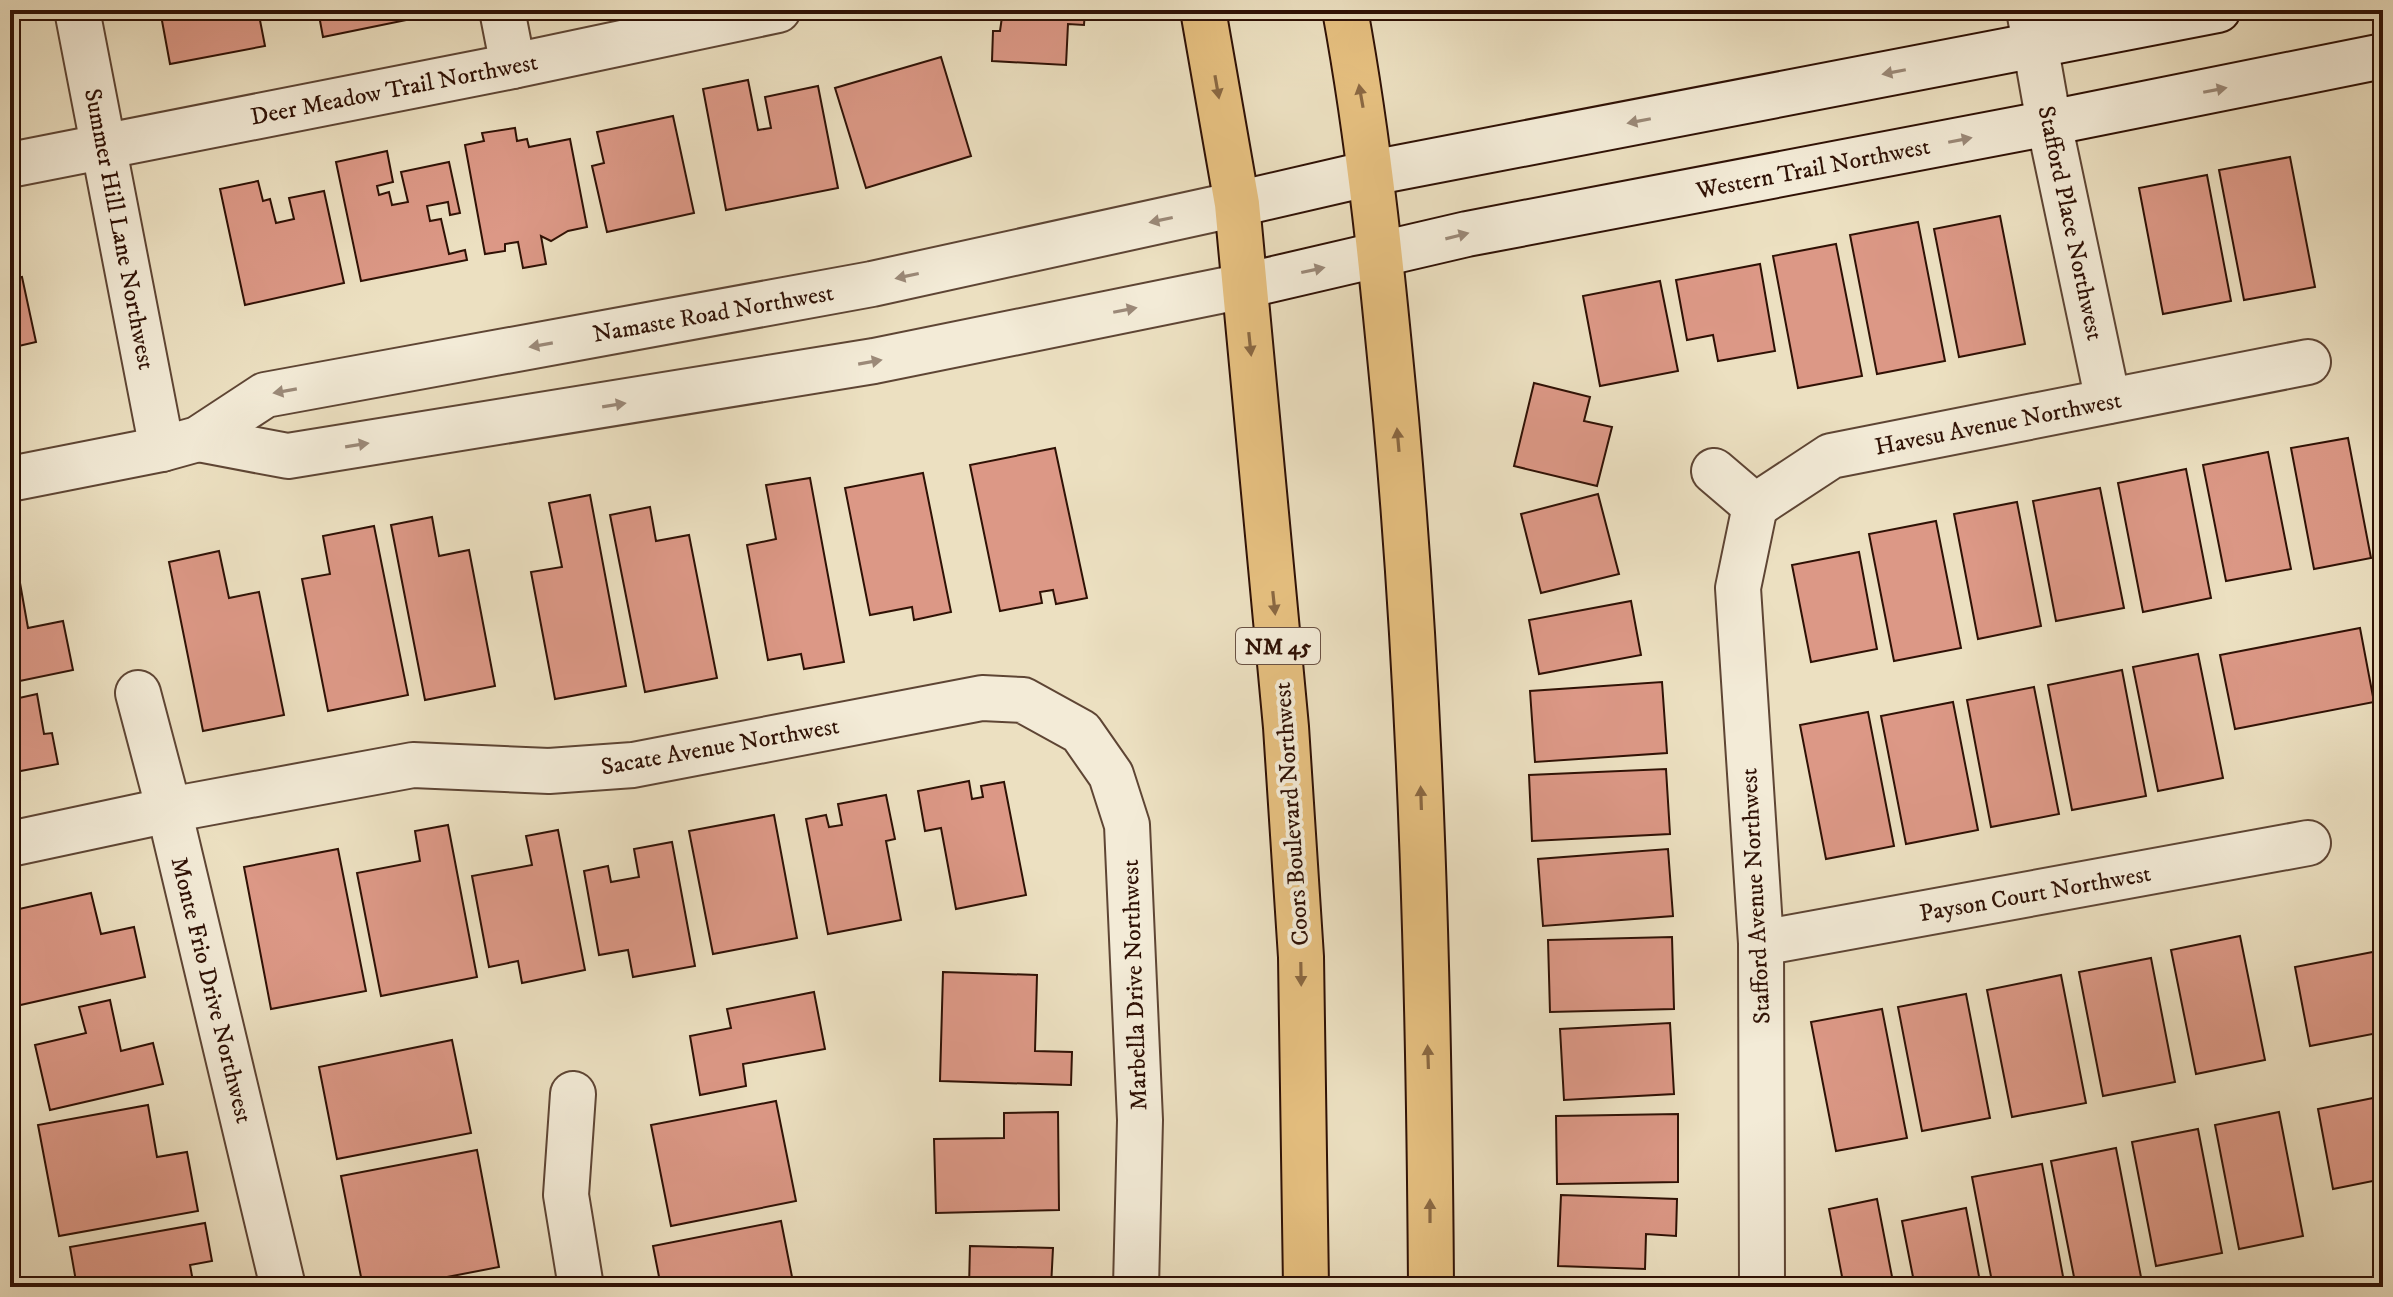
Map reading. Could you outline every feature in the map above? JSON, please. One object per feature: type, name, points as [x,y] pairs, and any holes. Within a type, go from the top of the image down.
[{"type":"main road","name":"Coors Boulevard Northwest","points":[[1203,10],[1237,204],[1286,727],[1300,942],[1306,1287]]},
{"type":"main road","points":[[1345,10],[1364,114],[1381,255],[1405,518],[1419,732],[1431,1287]]},
{"type":"street","name":"Summer Hill Lane Northwest","points":[[77,10],[104,147],[180,444]]},
{"type":"street","points":[[502,10],[513,66]]},
{"type":"street","name":"Deer Meadow Trail Northwest","points":[[10,165],[513,66],[778,10]]},
{"type":"street","points":[[1237,204],[2033,28],[2218,10]]},
{"type":"street","name":"Stafford Place Northwest","points":[[2033,28],[2049,123],[2108,401]]},
{"type":"street","name":"Western Trail Northwest","points":[[1244,286],[1467,234],[2383,56]]},
{"type":"street","name":"Namaste Road Northwest","points":[[180,444],[265,395],[872,284],[1237,204]]},
{"type":"street","name":"Namaste Road Northwest","points":[[10,479],[180,444],[288,456],[860,364],[1244,286]]},
{"type":"street","name":"Havesu Avenue Northwest","points":[[1755,506],[1831,456],[2308,362]]},
{"type":"street","points":[[1714,471],[1755,506]]},
{"type":"street","name":"Stafford Avenue Northwest","points":[[1755,506],[1738,588],[1761,943],[1762,1287]]},
{"type":"street","name":"Monte Frio Drive Northwest","points":[[138,693],[283,1287]]},
{"type":"street","name":"Sacate Avenue Northwest","points":[[10,844],[169,810],[413,765],[549,771],[633,765],[982,698],[1023,700],[1048,715]]},
{"type":"street","name":"Marbella Drive Northwest","points":[[1048,715],[1081,732],[1111,775],[1127,825],[1140,1120],[1136,1287]]},
{"type":"street","name":"Payson Court Northwest","points":[[1761,943],[2308,843]]},
{"type":"street","points":[[573,1094],[566,1195],[581,1287]]},
{"type":"building","points":[[160,10],[258,10],[265,46],[170,64]]},
{"type":"building","points":[[318,10],[419,10],[421,17],[323,37]]},
{"type":"building","points":[[987,10],[1085,10],[1084,25],[1068,24],[1066,65],[992,61],[993,31],[1000,31],[1002,17],[987,15]]},
{"type":"building","points":[[941,57],[971,156],[866,188],[835,88]]},
{"type":"building","points":[[748,80],[758,130],[771,128],[765,97],[818,86],[838,188],[726,210],[703,89]]},
{"type":"building","points":[[673,116],[694,213],[607,232],[592,166],[604,163],[597,132]]},
{"type":"building","points":[[515,128],[517,141],[527,139],[529,147],[570,139],[587,227],[568,231],[551,241],[541,236],[546,264],[523,268],[518,242],[505,244],[505,251],[485,254],[465,145],[484,141],[482,133]]},
{"type":"building","points":[[387,151],[393,182],[377,186],[379,195],[389,192],[392,205],[408,202],[401,172],[449,162],[460,213],[450,215],[448,202],[427,206],[430,221],[441,219],[449,254],[465,250],[467,260],[361,281],[336,162]]},
{"type":"building","points":[[2290,157],[2315,287],[2244,300],[2219,170]]},
{"type":"building","points":[[2207,175],[2231,301],[2163,314],[2139,188]]},
{"type":"building","points":[[258,181],[263,201],[270,199],[276,223],[294,219],[289,198],[324,191],[344,283],[245,305],[220,189]]},
{"type":"building","points":[[2000,216],[2025,344],[1959,357],[1934,229]]},
{"type":"building","points":[[1918,222],[1945,361],[1877,374],[1850,235]]},
{"type":"building","points":[[1836,244],[1862,376],[1798,388],[1773,256]]},
{"type":"building","points":[[1760,264],[1775,351],[1718,361],[1713,335],[1687,340],[1676,280]]},
{"type":"building","points":[[22,277],[36,342],[10,348],[10,279]]},
{"type":"building","points":[[1660,281],[1678,371],[1600,386],[1583,296]]},
{"type":"building","points":[[1534,383],[1590,397],[1584,421],[1612,427],[1597,486],[1514,466]]},
{"type":"building","points":[[2348,438],[2371,558],[2314,569],[2291,448]]},
{"type":"building","points":[[1055,448],[1087,598],[1056,604],[1053,590],[1040,592],[1042,603],[1000,611],[970,465]]},
{"type":"building","points":[[2268,452],[2291,569],[2226,581],[2203,465]]},
{"type":"building","points":[[2186,469],[2211,598],[2143,612],[2118,483]]},
{"type":"building","points":[[923,473],[951,612],[914,620],[912,607],[870,615],[845,488]]},
{"type":"building","points":[[810,478],[844,662],[804,669],[801,654],[768,660],[747,545],[776,539],[766,485]]},
{"type":"building","points":[[2100,488],[2124,608],[2056,621],[2033,501]]},
{"type":"building","points":[[1598,494],[1619,574],[1541,593],[1521,514]]},
{"type":"building","points":[[590,495],[626,686],[555,699],[531,572],[562,567],[549,503]]},
{"type":"building","points":[[2017,502],[2041,626],[1978,639],[1954,514]]},
{"type":"building","points":[[650,507],[656,541],[689,535],[717,678],[645,692],[610,515]]},
{"type":"building","points":[[432,517],[439,556],[469,550],[495,686],[425,700],[391,525]]},
{"type":"building","points":[[1936,521],[1961,648],[1894,661],[1869,534]]},
{"type":"building","points":[[374,526],[408,695],[328,711],[302,579],[330,574],[323,536]]},
{"type":"building","points":[[219,551],[229,598],[259,592],[284,715],[203,731],[169,562]]},
{"type":"building","points":[[1859,552],[1877,649],[1811,662],[1792,565]]},
{"type":"building","points":[[20,583],[28,628],[63,621],[73,670],[10,683],[10,585]]},
{"type":"building","points":[[1631,601],[1641,655],[1539,674],[1529,620]]},
{"type":"building","points":[[2360,628],[2374,702],[2235,729],[2220,655]]},
{"type":"building","points":[[2198,654],[2223,778],[2158,791],[2133,667]]},
{"type":"building","points":[[2122,670],[2146,796],[2072,810],[2048,685]]},
{"type":"building","points":[[1662,682],[1667,753],[1535,762],[1530,691]]},
{"type":"building","points":[[2034,687],[2059,814],[1991,827],[1967,700]]},
{"type":"building","points":[[37,694],[44,734],[52,733],[58,764],[10,773],[10,700]]},
{"type":"building","points":[[1953,702],[1978,830],[1906,844],[1881,716]]},
{"type":"building","points":[[1868,712],[1894,846],[1826,859],[1800,725]]},
{"type":"building","points":[[1666,769],[1670,834],[1532,841],[1529,775]]},
{"type":"building","points":[[969,781],[972,799],[983,797],[981,786],[1004,782],[1026,895],[956,909],[941,828],[925,831],[918,791]]},
{"type":"building","points":[[886,795],[895,839],[886,841],[901,920],[828,934],[806,819],[826,815],[829,827],[842,825],[838,804]]},
{"type":"building","points":[[774,815],[797,938],[713,954],[689,831]]},
{"type":"building","points":[[448,825],[477,977],[381,996],[357,873],[420,861],[415,831]]},
{"type":"building","points":[[558,830],[585,970],[522,983],[518,961],[489,967],[472,876],[532,865],[526,836]]},
{"type":"building","points":[[672,842],[695,966],[633,977],[628,950],[599,955],[584,871],[608,866],[611,882],[639,877],[634,849]]},
{"type":"building","points":[[338,849],[366,991],[271,1009],[244,867]]},
{"type":"building","points":[[1668,849],[1673,916],[1543,926],[1538,859]]},
{"type":"building","points":[[91,893],[101,934],[134,927],[145,977],[16,1006],[10,978],[10,911]]},
{"type":"building","points":[[2240,936],[2265,1060],[2196,1074],[2171,950]]},
{"type":"building","points":[[1672,937],[1674,1009],[1550,1012],[1548,940]]},
{"type":"building","points":[[2383,950],[2383,1032],[2310,1046],[2295,967]]},
{"type":"building","points":[[2151,958],[2175,1082],[2103,1096],[2079,972]]},
{"type":"building","points":[[943,972],[1037,975],[1035,1051],[1072,1052],[1071,1085],[940,1081]]},
{"type":"building","points":[[2061,975],[2086,1103],[2012,1117],[1987,990]]},
{"type":"building","points":[[814,992],[825,1049],[743,1064],[746,1086],[700,1095],[690,1036],[731,1028],[727,1009]]},
{"type":"building","points":[[1966,994],[1990,1118],[1922,1131],[1898,1007]]},
{"type":"building","points":[[110,1000],[121,1051],[153,1043],[163,1084],[50,1110],[35,1045],[86,1033],[79,1007]]},
{"type":"building","points":[[1882,1009],[1907,1138],[1836,1151],[1811,1022]]},
{"type":"building","points":[[1670,1023],[1674,1094],[1564,1100],[1560,1029]]},
{"type":"building","points":[[452,1040],[471,1133],[337,1159],[319,1067]]},
{"type":"building","points":[[2383,1096],[2383,1179],[2333,1189],[2318,1109]]},
{"type":"building","points":[[776,1101],[796,1201],[671,1226],[651,1125]]},
{"type":"building","points":[[148,1105],[157,1157],[187,1152],[198,1211],[59,1236],[38,1125]]},
{"type":"building","points":[[1058,1112],[1059,1210],[936,1213],[934,1139],[1004,1138],[1004,1113]]},
{"type":"building","points":[[2279,1112],[2303,1236],[2239,1249],[2215,1125]]},
{"type":"building","points":[[1678,1114],[1678,1182],[1557,1184],[1556,1116]]},
{"type":"building","points":[[2198,1129],[2222,1253],[2156,1266],[2132,1142]]},
{"type":"building","points":[[2116,1148],[2141,1277],[2076,1287],[2051,1161]]},
{"type":"building","points":[[477,1150],[499,1267],[395,1287],[363,1287],[341,1176]]},
{"type":"building","points":[[2042,1164],[2065,1287],[1993,1287],[1972,1177]]},
{"type":"building","points":[[1561,1195],[1677,1199],[1676,1236],[1646,1234],[1645,1269],[1558,1266]]},
{"type":"building","points":[[1877,1199],[1894,1287],[1844,1287],[1829,1209]]},
{"type":"building","points":[[1966,1208],[1981,1287],[1915,1287],[1902,1221]]},
{"type":"building","points":[[781,1221],[794,1287],[661,1287],[653,1246]]},
{"type":"building","points":[[205,1223],[212,1261],[190,1265],[194,1287],[77,1287],[70,1247]]},
{"type":"building","points":[[970,1246],[1053,1248],[1051,1287],[969,1287]]},
{"type":"building","points":[[1670,1279],[1670,1287],[1558,1287],[1558,1285]]}]
